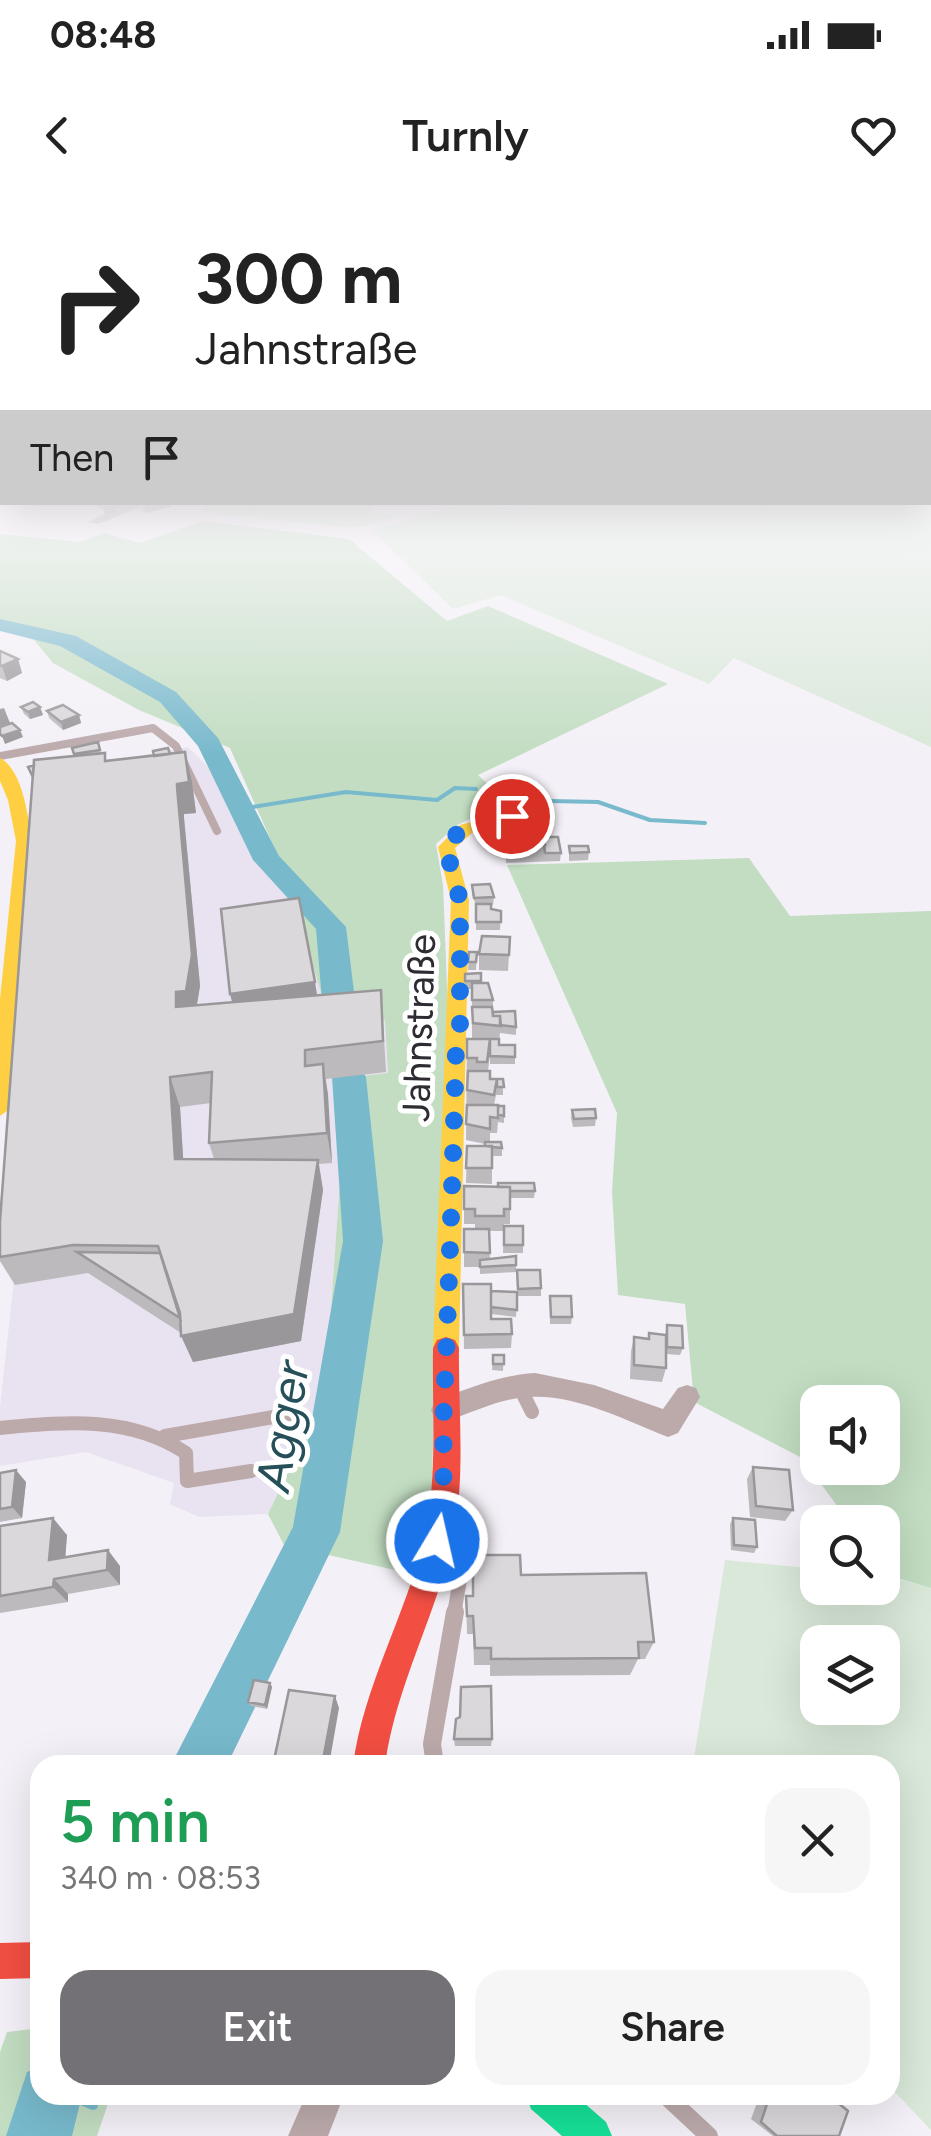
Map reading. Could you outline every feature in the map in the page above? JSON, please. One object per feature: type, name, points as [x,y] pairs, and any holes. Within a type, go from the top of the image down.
[{"type":"street","points":[[0,759],[21,810],[24,841],[0,1108]]},
{"type":"street","name":"Jahnstraße","points":[[370,1755],[374,1710],[429,1574],[444,1509],[454,1406],[452,1246],[456,1047],[460,1031],[460,900],[446,848],[450,838],[464,830],[512,816]]},
{"type":"street","points":[[454,1406],[519,1386],[562,1389],[668,1424],[687,1398]]},
{"type":"street","points":[[0,1962],[30,1960]]},
{"type":"street","points":[[308,2136],[321,2105]]},
{"type":"street","points":[[556,2105],[592,2136]]},
{"type":"lane","points":[[0,759],[153,728],[176,746],[217,831]]},
{"type":"lane","points":[[519,1386],[532,1412]]},
{"type":"lane","points":[[454,1406],[463,1475]]},
{"type":"lane","points":[[0,1428],[85,1422],[166,1436],[292,1414]]},
{"type":"lane","points":[[166,1436],[186,1454],[187,1481],[252,1471]]},
{"type":"lane","points":[[434,1755],[432,1744],[462,1568],[463,1494]]},
{"type":"lane","points":[[675,2105],[709,2136]]},
{"type":"shaded area","points":[[188,747],[221,780],[285,871],[330,1023],[385,1019],[388,1074],[337,1080],[340,1180],[328,1353],[312,1423],[268,1514],[199,1517],[170,1504],[174,1483],[86,1452],[0,1466],[0,1407],[21,1216],[144,772],[143,755]]},
{"type":"green space","points":[[0,575],[392,575],[447,621],[488,606],[668,684],[478,775],[507,802],[457,825],[436,844],[443,885],[448,1011],[430,1533],[404,1572],[284,1545],[268,1514],[312,1423],[328,1353],[340,1180],[337,1079],[388,1073],[385,1020],[330,1023],[285,872],[230,748],[139,710],[53,663],[29,634],[0,629]]},
{"type":"green space","points":[[418,575],[931,575],[931,747],[734,658],[709,684],[501,595],[453,609]]},
{"type":"green space","points":[[749,858],[790,916],[931,911],[931,1588],[900,1579],[900,1505],[837,1505],[822,1485],[900,1485],[900,1385],[800,1385],[800,1457],[694,1402],[685,1304],[618,1295],[612,1192],[617,1113],[507,865]]},
{"type":"green space","points":[[725,1560],[800,1567],[800,1605],[900,1605],[900,1580],[931,1588],[931,2130],[900,2097],[900,1755],[695,1755]]},
{"type":"green space","points":[[30,2029],[30,2105],[108,2105],[97,2136],[0,2136],[0,2052],[7,2032]]},
{"type":"building","points":[[0,651],[18,659],[2,666]]},
{"type":"building","points":[[33,702],[40,707],[28,712],[21,707]]},
{"type":"building","points":[[63,705],[79,715],[61,722],[47,711]]},
{"type":"building","points":[[12,723],[20,730],[2,736],[0,727]]},
{"type":"building","points":[[98,742],[100,750],[74,754],[72,748]]},
{"type":"building","points":[[168,748],[170,754],[154,756],[153,751]]},
{"type":"building","points":[[185,752],[189,782],[177,787],[192,955],[186,991],[176,992],[176,1007],[381,990],[383,1041],[305,1050],[305,1066],[323,1064],[327,1133],[209,1143],[212,1072],[170,1077],[175,1159],[318,1160],[294,1314],[181,1336],[180,1313],[158,1246],[73,1245],[0,1257],[0,1221],[34,760],[105,753],[105,761]]},
{"type":"building","points":[[542,829],[545,845],[507,847],[505,838],[527,837],[527,830]]},
{"type":"building","points":[[543,837],[558,837],[561,853],[545,853]]},
{"type":"building","points":[[569,846],[588,846],[589,852],[570,853]]},
{"type":"building","points":[[490,884],[494,897],[474,898],[472,885]]},
{"type":"building","points":[[299,898],[315,982],[230,994],[221,909]]},
{"type":"building","points":[[476,904],[491,904],[491,909],[501,911],[501,922],[476,922]]},
{"type":"building","points":[[482,936],[510,937],[509,955],[479,954]]},
{"type":"building","points":[[469,952],[477,952],[476,962],[468,962]]},
{"type":"building","points":[[481,973],[481,981],[465,981],[465,974]]},
{"type":"building","points":[[472,983],[488,983],[493,1000],[472,1000]]},
{"type":"building","points":[[472,1007],[492,1007],[493,1016],[500,1016],[501,1026],[473,1023]]},
{"type":"building","points":[[515,1011],[516,1027],[500,1025],[500,1016],[493,1016],[493,1012]]},
{"type":"building","points":[[467,1039],[490,1039],[487,1062],[467,1058]]},
{"type":"building","points":[[490,1039],[499,1039],[499,1045],[515,1045],[515,1057],[490,1056]]},
{"type":"building","points":[[468,1071],[490,1071],[490,1079],[497,1079],[494,1095],[467,1090]]},
{"type":"building","points":[[467,1105],[498,1105],[498,1118],[490,1117],[490,1129],[466,1124]]},
{"type":"building","points":[[595,1109],[596,1118],[574,1119],[572,1110]]},
{"type":"building","points":[[485,1142],[501,1142],[502,1148],[485,1146]]},
{"type":"building","points":[[467,1146],[492,1146],[492,1168],[466,1168]]},
{"type":"building","points":[[498,1183],[534,1183],[535,1191],[510,1191],[510,1187],[498,1187]]},
{"type":"building","points":[[464,1186],[510,1187],[510,1209],[504,1209],[504,1216],[475,1216],[475,1209],[464,1209]]},
{"type":"building","points":[[504,1226],[523,1226],[523,1245],[504,1245]]},
{"type":"building","points":[[464,1229],[489,1229],[490,1253],[464,1252]]},
{"type":"building","points":[[77,1252],[160,1253],[180,1318]]},
{"type":"building","points":[[516,1256],[516,1265],[480,1267],[480,1260]]},
{"type":"building","points":[[517,1270],[540,1270],[541,1288],[518,1289]]},
{"type":"building","points":[[463,1284],[491,1284],[491,1319],[511,1319],[512,1334],[464,1335]]},
{"type":"building","points":[[491,1291],[517,1292],[517,1310],[491,1307]]},
{"type":"building","points":[[550,1296],[571,1296],[572,1317],[551,1317]]},
{"type":"building","points":[[667,1325],[682,1326],[683,1348],[667,1347]]},
{"type":"building","points":[[649,1333],[666,1335],[666,1368],[634,1365],[634,1337],[649,1339]]},
{"type":"building","points":[[493,1355],[504,1355],[504,1364],[493,1364]]},
{"type":"building","points":[[753,1467],[789,1470],[793,1510],[756,1506]]},
{"type":"building","points":[[16,1470],[12,1507],[0,1509],[0,1473]]},
{"type":"building","points":[[53,1518],[49,1560],[108,1550],[107,1570],[54,1579],[53,1587],[0,1596],[0,1526]]},
{"type":"building","points":[[733,1518],[755,1520],[757,1547],[734,1545]]},
{"type":"building","points":[[478,1555],[520,1555],[521,1575],[646,1573],[654,1642],[638,1642],[639,1658],[491,1659],[491,1648],[475,1648],[473,1616],[467,1616],[466,1596],[473,1596],[473,1567],[478,1565]]},
{"type":"building","points":[[254,1680],[270,1683],[265,1705],[248,1702]]},
{"type":"building","points":[[491,1686],[492,1739],[454,1739],[456,1719],[460,1717],[461,1687]]},
{"type":"building","points":[[289,1690],[335,1696],[324,1755],[275,1755]]},
{"type":"building","points":[[767,2105],[840,2105],[848,2111],[839,2136],[777,2136],[761,2122]]},
{"type":"waterway","name":"Agger","points":[[0,625],[68,641],[168,697],[209,743],[267,860],[331,927],[341,1024]]},
{"type":"waterway","points":[[238,801],[252,807],[346,792],[437,800],[455,788],[476,789]]},
{"type":"waterway","points":[[550,801],[598,802],[650,820],[705,823]]},
{"type":"waterway","name":"Agger","points":[[203,1755],[316,1532],[363,1241],[349,1077]]},
{"type":"waterway","name":"Agger","points":[[39,2136],[47,2105]]},
{"type":"traffic: fast","points":[[556,2105],[592,2136]]},
{"type":"traffic: slow","points":[[0,763],[16,800],[24,841],[0,1108]]},
{"type":"traffic: slow","points":[[446,1348],[460,900],[446,847],[466,829],[512,816]]},
{"type":"traffic: jam","points":[[370,1755],[380,1706],[438,1539],[446,1468],[446,1348]]},
{"type":"traffic: jam","points":[[0,1961],[30,1960]]},
{"type":"route","points":[[437,1541],[444,1509],[456,1047],[460,1031],[460,900],[446,848],[450,838],[464,830],[512,816]]}]
